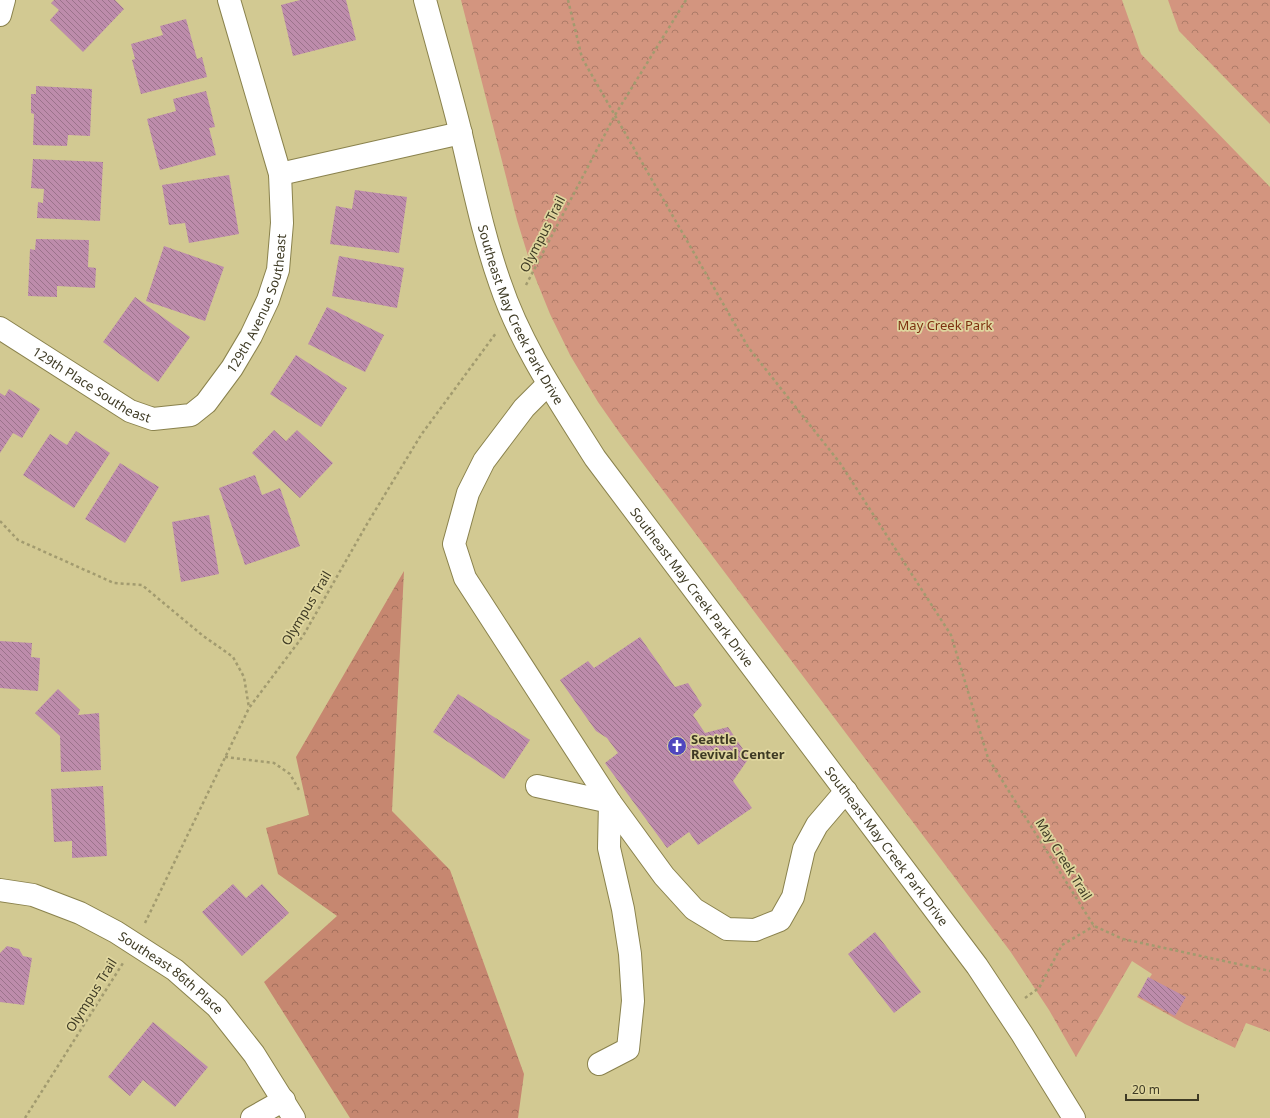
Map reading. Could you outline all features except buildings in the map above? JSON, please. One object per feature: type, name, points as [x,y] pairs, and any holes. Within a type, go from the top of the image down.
[{"type":"street","points":[[0,15],[4,0]]},
{"type":"street","name":"129th Avenue Southeast","points":[[191,415],[206,403],[232,368],[252,336],[268,300],[278,270],[282,223],[280,174],[229,0]]},
{"type":"street","name":"Southeast May Creek Park Drive","points":[[424,0],[461,133],[480,218],[500,284],[512,312],[548,384],[595,458],[977,966],[1074,1118]]},
{"type":"street","points":[[280,174],[461,133]]},
{"type":"street","name":"129th Place Southeast","points":[[0,328],[130,411],[153,419],[191,415]]},
{"type":"street","points":[[548,384],[524,408],[484,460],[468,493],[454,544],[465,578],[610,802],[664,876],[694,910],[727,929],[755,930],[780,920],[794,897],[804,849],[817,825],[846,791]]},
{"type":"street","points":[[537,786],[610,802]]},
{"type":"street","points":[[599,1064],[628,1049],[633,1001],[630,954],[623,909],[609,848],[610,802]]},
{"type":"street","name":"Southeast 86th Place","points":[[0,890],[33,895],[80,912],[135,944],[174,970],[217,1007],[254,1054],[289,1109]]},
{"type":"street","points":[[252,1118],[289,1109]]},
{"type":"path","name":"May Creek Trail","points":[[568,0],[582,58],[748,347],[840,463],[952,635],[988,758],[1094,926]]},
{"type":"path","name":"Olympus Trail","points":[[25,1118],[135,944],[249,708],[303,636],[367,524],[422,435],[512,312],[615,115],[686,0]]},
{"type":"path","points":[[0,521],[18,540],[114,583],[142,585],[202,635],[233,657],[244,677],[249,708]]},
{"type":"path","points":[[225,757],[274,763],[290,774],[299,790]]},
{"type":"path","points":[[1007,1011],[1039,988],[1062,945],[1094,926],[1123,939],[1270,971]]},
{"type":"green space","name":"May Creek Park","points":[[461,0],[1122,0],[1141,54],[1270,187],[1270,1032],[1246,1023],[1235,1048],[1185,1024],[1137,997],[1152,974],[1132,961],[1076,1057],[1049,1010],[1010,951],[619,432],[598,402],[570,355],[550,314],[533,272],[517,220]]},
{"type":"green space","points":[[1168,0],[1270,0],[1270,124],[1179,31]]},
{"type":"green space","points":[[404,571],[392,811],[450,870],[524,1074],[518,1118],[350,1118],[264,982],[337,916],[278,874],[266,828],[309,815],[296,757]]},
{"type":"place","name":"Seattle Revival Center","points":[[677,746]]}]
